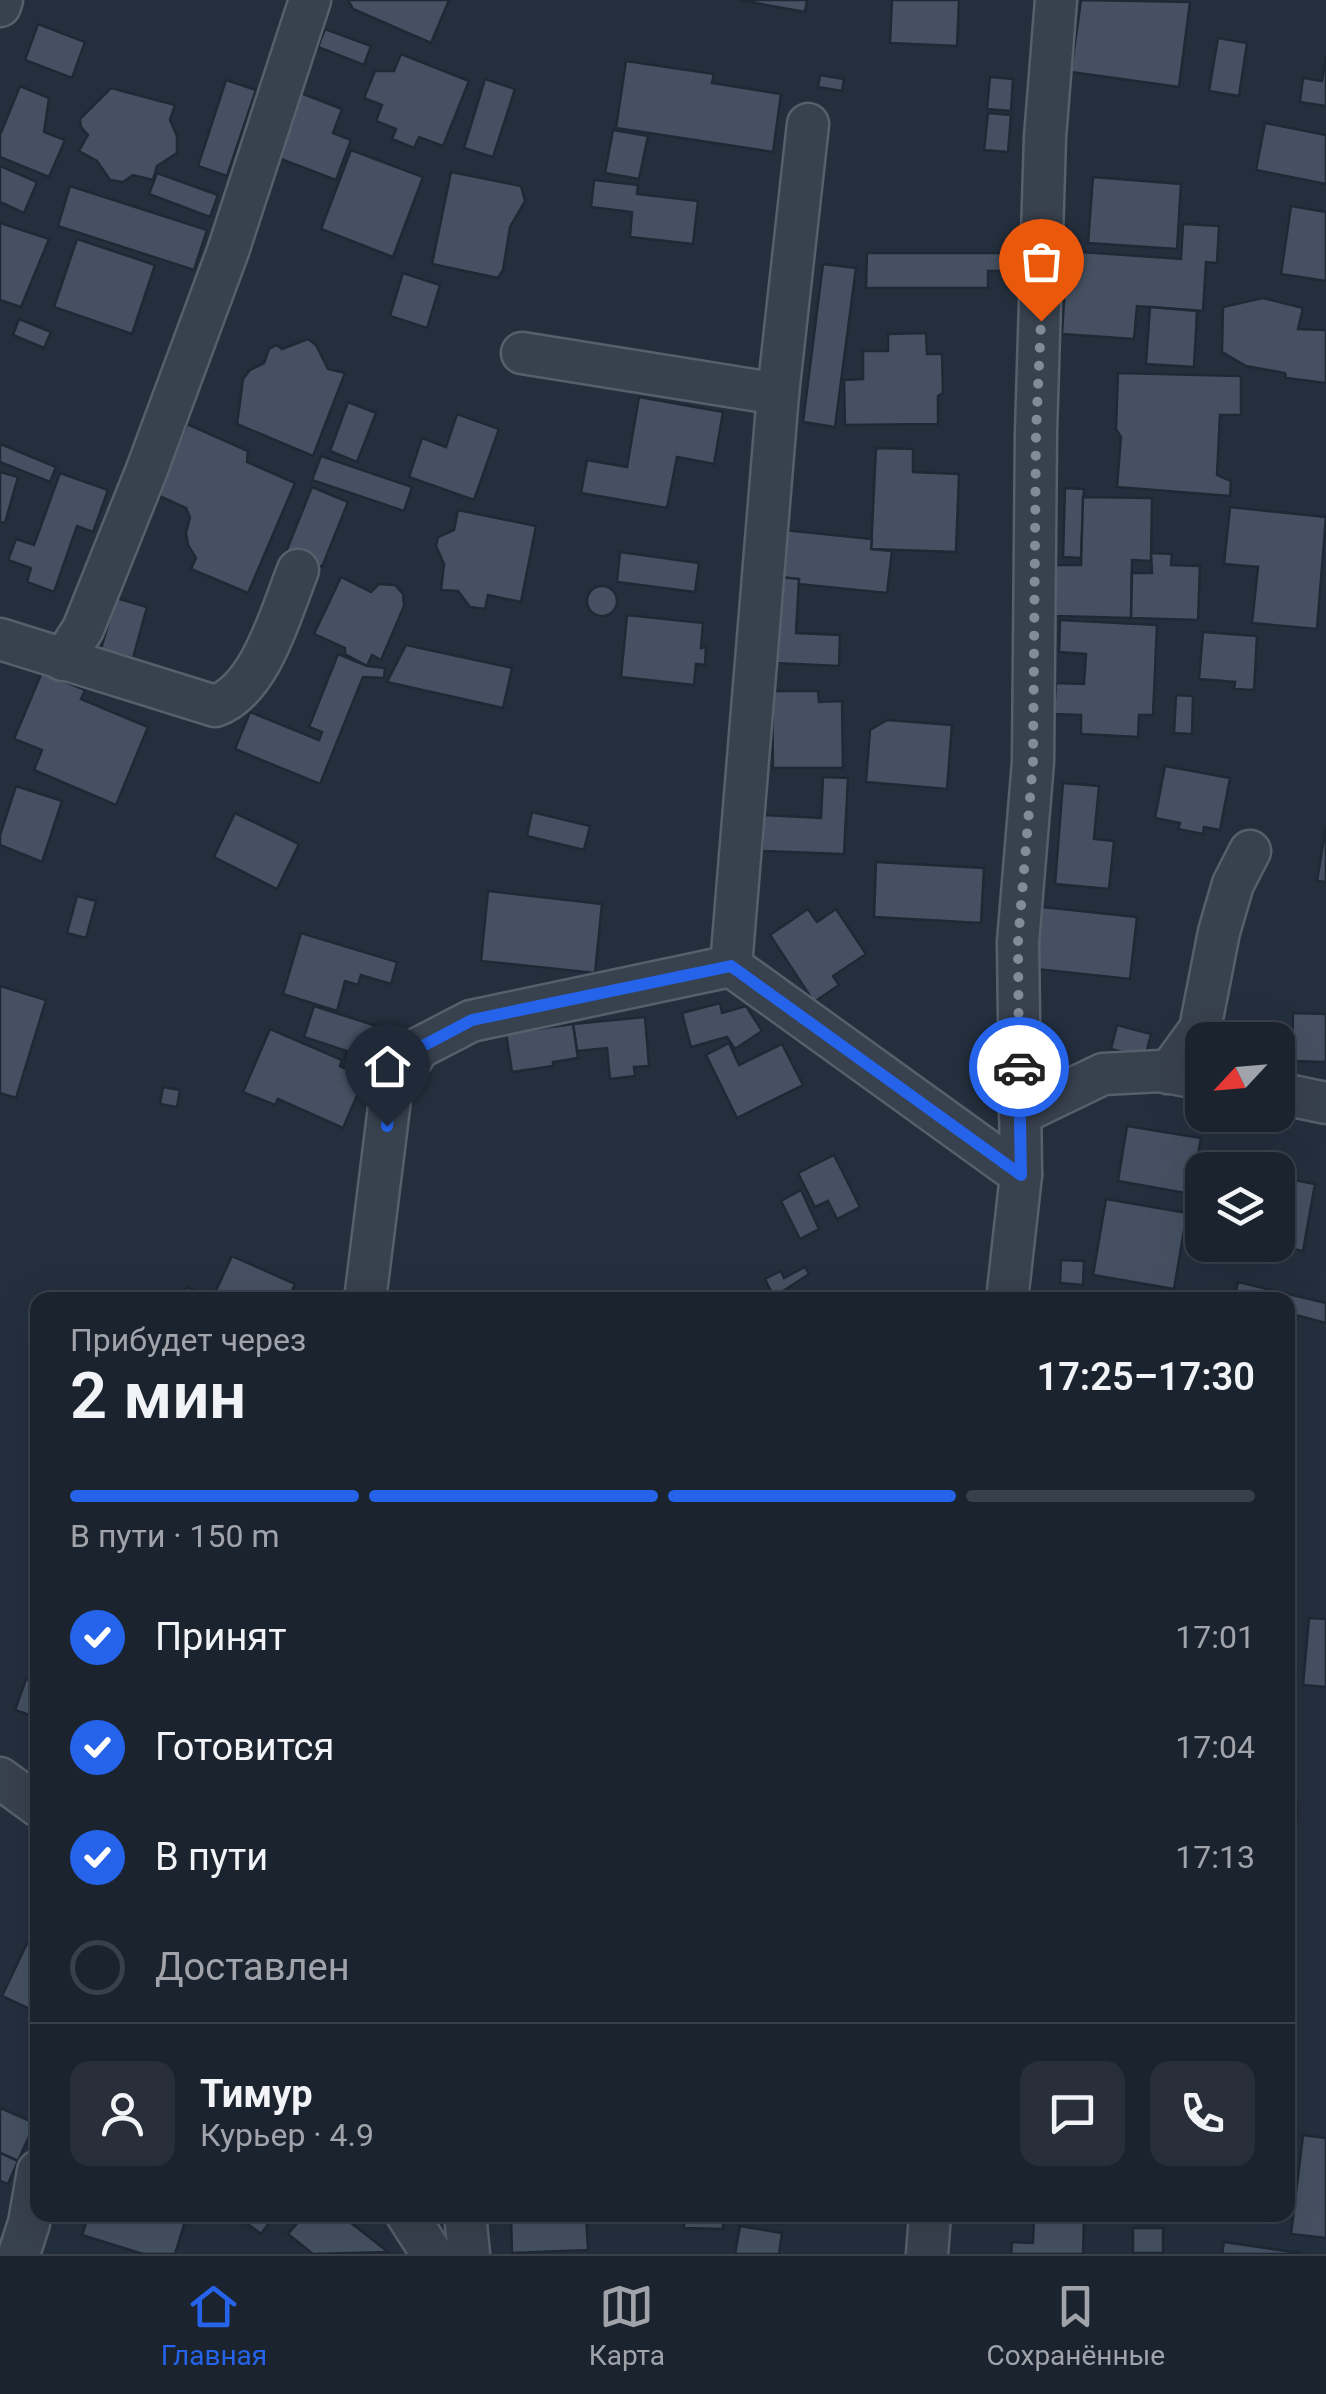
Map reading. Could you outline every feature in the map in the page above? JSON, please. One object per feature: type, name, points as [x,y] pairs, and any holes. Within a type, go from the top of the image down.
[{"type":"street","points":[[63,660],[83,629],[228,251],[310,0]]},
{"type":"street","points":[[1008,1292],[1021,1175],[1018,942],[1033,762],[1036,432],[1045,137],[1056,0]]},
{"type":"street","points":[[731,966],[778,394],[808,124]]},
{"type":"street","points":[[522,352],[778,394]]},
{"type":"street","points":[[0,640],[216,706],[232,700],[249,680],[298,570]]},
{"type":"street","points":[[1201,1022],[1219,932],[1233,884],[1250,851]]},
{"type":"street","points":[[365,1292],[391,1091],[419,1048],[472,1020],[731,966],[1021,1175]]},
{"type":"street","points":[[1020,1114],[1104,1074],[1185,1076]]},
{"type":"street","points":[[1295,1097],[1326,1103]]},
{"type":"street","points":[[0,1778],[30,1800]]},
{"type":"street","points":[[19,2254],[30,2217]]},
{"type":"street","points":[[411,2222],[432,2254]]},
{"type":"street","points":[[928,2254],[930,2222]]},
{"type":"building","points":[[348,0],[449,0],[431,43],[353,9]]},
{"type":"building","points":[[739,0],[807,0],[805,12]]},
{"type":"building","points":[[892,0],[959,0],[957,46],[890,43]]},
{"type":"building","points":[[1081,0],[1190,2],[1179,87],[1071,72]]},
{"type":"building","points":[[38,24],[85,42],[72,78],[25,60]]},
{"type":"building","points":[[325,29],[371,46],[364,65],[318,47]]},
{"type":"building","points":[[1218,38],[1247,43],[1239,96],[1209,91]]},
{"type":"building","points":[[401,54],[469,81],[443,146],[419,137],[414,148],[392,139],[396,129],[376,121],[382,105],[364,98],[375,71],[394,71]]},
{"type":"building","points":[[1326,56],[1326,106],[1300,102],[1303,78],[1322,81]]},
{"type":"building","points":[[626,61],[714,74],[712,83],[781,94],[773,152],[616,128]]},
{"type":"building","points":[[820,75],[844,79],[842,91],[818,87]]},
{"type":"building","points":[[990,77],[1013,79],[1011,111],[987,109]]},
{"type":"building","points":[[485,79],[515,89],[493,157],[464,148]]},
{"type":"building","points":[[226,80],[256,90],[227,176],[198,166]]},
{"type":"building","points":[[20,86],[49,98],[44,132],[65,140],[49,177],[0,157],[0,135]]},
{"type":"building","points":[[111,88],[175,105],[170,120],[177,136],[177,153],[157,166],[153,180],[133,175],[123,182],[110,180],[97,161],[79,151],[88,135],[80,119]]},
{"type":"building","points":[[298,92],[342,109],[333,133],[351,140],[336,180],[273,156]]},
{"type":"building","points":[[988,113],[1011,115],[1008,152],[984,150]]},
{"type":"building","points":[[1265,123],[1326,135],[1326,184],[1256,170]]},
{"type":"building","points":[[613,130],[648,136],[639,179],[605,173]]},
{"type":"building","points":[[351,150],[423,177],[393,257],[321,229]]},
{"type":"building","points":[[0,166],[37,182],[24,213],[0,202]]},
{"type":"building","points":[[451,172],[521,186],[525,201],[510,227],[503,270],[498,278],[432,264]]},
{"type":"building","points":[[157,173],[218,195],[210,217],[149,194]]},
{"type":"building","points":[[1093,177],[1181,184],[1177,249],[1088,243]]},
{"type":"building","points":[[594,180],[638,185],[637,194],[698,201],[693,244],[630,237],[632,212],[591,207]]},
{"type":"building","points":[[70,186],[207,230],[194,270],[58,226]]},
{"type":"building","points":[[1291,206],[1326,212],[1326,281],[1281,274]]},
{"type":"building","points":[[0,223],[49,239],[21,307],[0,300]]},
{"type":"building","points":[[1183,224],[1219,226],[1217,263],[1206,262],[1203,311],[1137,306],[1134,339],[1062,334],[1067,251],[1181,259]]},
{"type":"building","points":[[77,239],[155,265],[132,334],[54,307]]},
{"type":"building","points":[[867,253],[1008,253],[1007,271],[988,271],[988,288],[866,288]]},
{"type":"building","points":[[823,264],[856,268],[835,427],[803,422]]},
{"type":"building","points":[[403,273],[440,285],[427,328],[390,316]]},
{"type":"building","points":[[1263,298],[1303,308],[1298,329],[1326,330],[1326,383],[1286,378],[1285,373],[1246,366],[1222,352],[1223,307]]},
{"type":"building","points":[[1150,307],[1197,311],[1194,367],[1146,364]]},
{"type":"building","points":[[19,319],[51,332],[44,348],[13,335]]},
{"type":"building","points":[[926,333],[927,354],[942,354],[943,393],[938,396],[938,424],[845,425],[844,380],[863,379],[863,351],[888,351],[888,334]]},
{"type":"building","points":[[308,339],[316,345],[328,369],[345,373],[313,456],[237,424],[243,379],[250,370],[264,363],[269,349],[277,345],[282,349]]},
{"type":"building","points":[[1118,373],[1241,376],[1241,415],[1220,415],[1217,475],[1231,481],[1230,496],[1117,487],[1121,437],[1116,429]]},
{"type":"building","points":[[639,397],[723,412],[714,464],[677,457],[667,508],[581,493],[587,460],[627,467]]},
{"type":"building","points":[[348,402],[376,413],[357,462],[330,451]]},
{"type":"building","points":[[457,414],[499,429],[474,500],[409,477],[422,438],[446,447]]},
{"type":"building","points":[[187,424],[248,451],[247,462],[295,483],[248,593],[191,569],[196,558],[188,545],[190,517],[186,508],[157,495]]},
{"type":"building","points":[[0,444],[56,467],[50,482],[0,462]]},
{"type":"building","points":[[876,448],[913,449],[913,472],[959,474],[956,552],[871,549]]},
{"type":"building","points":[[321,456],[412,487],[404,511],[312,480]]},
{"type":"building","points":[[0,472],[18,477],[5,523],[0,522]]},
{"type":"building","points":[[60,473],[108,490],[93,532],[77,526],[54,592],[27,582],[31,568],[8,560],[16,539],[34,545]]},
{"type":"building","points":[[312,487],[348,502],[322,567],[286,552]]},
{"type":"building","points":[[1065,488],[1084,489],[1081,558],[1063,557]]},
{"type":"building","points":[[1083,497],[1152,498],[1151,561],[1132,560],[1131,618],[1055,616],[1056,565],[1081,565]]},
{"type":"building","points":[[1230,507],[1326,517],[1317,629],[1252,623],[1258,567],[1224,564]]},
{"type":"building","points":[[458,510],[536,526],[521,602],[488,595],[485,609],[470,607],[458,591],[441,590],[444,564],[436,546],[438,537],[454,530]]},
{"type":"building","points":[[784,530],[872,539],[871,549],[892,551],[887,593],[798,584],[799,579],[779,577]]},
{"type":"building","points":[[620,552],[699,563],[695,592],[617,582]]},
{"type":"building","points":[[1151,553],[1172,554],[1171,565],[1200,566],[1198,620],[1131,618],[1132,573],[1152,573]]},
{"type":"building","points":[[341,577],[371,592],[379,584],[395,585],[403,594],[404,606],[381,660],[372,655],[367,666],[345,654],[345,648],[314,634]]},
{"type":"building","points":[[779,577],[799,579],[796,633],[840,635],[839,666],[774,663]]},
{"type":"building","points":[[602,586],[616,595],[617,601],[608,615],[602,616],[588,607],[587,601],[596,587]]},
{"type":"building","points":[[116,598],[147,607],[133,658],[101,649]]},
{"type":"building","points":[[627,615],[703,623],[701,648],[706,647],[705,665],[696,664],[694,685],[621,677]]},
{"type":"building","points":[[1060,620],[1157,625],[1153,715],[1139,715],[1138,737],[1081,734],[1081,715],[1054,714],[1056,683],[1084,684],[1086,654],[1059,652]]},
{"type":"building","points":[[1203,632],[1257,636],[1254,690],[1234,689],[1235,682],[1199,679]]},
{"type":"building","points":[[406,645],[512,668],[503,708],[387,682]]},
{"type":"building","points":[[338,654],[367,666],[385,668],[384,678],[363,677],[320,784],[235,749],[250,712],[319,740],[322,732],[309,727]]},
{"type":"building","points":[[42,672],[85,690],[81,699],[148,727],[116,805],[34,770],[42,750],[14,739]]},
{"type":"building","points":[[772,691],[818,691],[819,702],[842,701],[843,768],[773,768]]},
{"type":"building","points":[[1176,695],[1193,696],[1192,734],[1174,733]]},
{"type":"building","points":[[887,720],[952,725],[947,789],[866,782],[870,730]]},
{"type":"building","points":[[1165,766],[1230,778],[1220,830],[1204,827],[1203,834],[1178,829],[1180,823],[1155,818]]},
{"type":"building","points":[[823,777],[848,778],[844,854],[762,851],[763,815],[821,818]]},
{"type":"building","points":[[1063,783],[1099,786],[1094,839],[1114,841],[1109,889],[1055,884]]},
{"type":"building","points":[[16,786],[62,801],[42,862],[0,845]]},
{"type":"building","points":[[532,812],[590,826],[584,850],[527,836]]},
{"type":"building","points":[[235,813],[299,844],[277,889],[214,857]]},
{"type":"building","points":[[1326,826],[1326,882],[1317,881]]},
{"type":"building","points":[[876,862],[984,868],[981,923],[874,917]]},
{"type":"building","points":[[488,891],[602,904],[595,973],[481,961]]},
{"type":"building","points":[[77,896],[96,901],[86,938],[67,933]]},
{"type":"building","points":[[1042,907],[1137,917],[1130,979],[1036,969]]},
{"type":"building","points":[[808,909],[817,922],[836,909],[866,954],[833,976],[839,985],[814,1002],[770,935]]},
{"type":"building","points":[[301,933],[397,962],[391,984],[361,975],[358,985],[345,981],[337,1011],[283,994]]},
{"type":"building","points":[[0,986],[46,1000],[16,1098],[0,1093]]},
{"type":"building","points":[[720,1003],[722,1013],[746,1006],[762,1031],[735,1049],[727,1037],[691,1047],[682,1013]]},
{"type":"building","points":[[314,1006],[392,1031],[380,1069],[345,1057],[347,1051],[304,1037]]},
{"type":"building","points":[[1293,1013],[1326,1014],[1326,1062],[1295,1061]]},
{"type":"building","points":[[645,1017],[649,1066],[634,1067],[635,1076],[610,1079],[607,1048],[577,1051],[573,1024]]},
{"type":"building","points":[[573,1024],[578,1058],[512,1072],[506,1033]]},
{"type":"building","points":[[1117,1025],[1151,1034],[1145,1058],[1111,1049]]},
{"type":"building","points":[[270,1029],[342,1060],[340,1066],[365,1077],[343,1128],[278,1099],[275,1105],[243,1092]]},
{"type":"building","points":[[729,1043],[739,1065],[782,1044],[803,1085],[737,1118],[706,1055]]},
{"type":"building","points":[[163,1087],[180,1090],[177,1107],[160,1104]]},
{"type":"building","points":[[1127,1126],[1201,1138],[1198,1152],[1185,1152],[1185,1193],[1118,1181]]},
{"type":"building","points":[[834,1155],[860,1207],[837,1219],[828,1201],[815,1207],[798,1173]]},
{"type":"building","points":[[1295,1180],[1315,1184],[1303,1251],[1295,1249]]},
{"type":"building","points":[[801,1190],[819,1229],[800,1239],[781,1201]]},
{"type":"building","points":[[1106,1199],[1185,1213],[1174,1289],[1093,1275]]},
{"type":"building","points":[[232,1256],[295,1284],[292,1292],[215,1292]]},
{"type":"building","points":[[1061,1260],[1084,1261],[1083,1285],[1060,1283]]},
{"type":"building","points":[[805,1267],[809,1274],[782,1292],[772,1292],[765,1279],[781,1271],[784,1278]]},
{"type":"building","points":[[1238,1282],[1280,1292],[1236,1292]]},
{"type":"building","points":[[1295,1296],[1326,1303],[1326,1323],[1295,1315]]},
{"type":"building","points":[[1309,1618],[1326,1619],[1326,1687],[1303,1685]]},
{"type":"building","points":[[26,1679],[30,1680],[30,1715],[15,1710]]},
{"type":"building","points":[[30,1937],[30,2009],[2,1996]]},
{"type":"building","points":[[0,2108],[30,2121],[30,2134],[18,2161],[0,2153]]},
{"type":"building","points":[[1303,2135],[1326,2138],[1326,2238],[1291,2234]]},
{"type":"building","points":[[0,2153],[18,2161],[8,2184],[0,2181]]},
{"type":"building","points":[[87,2222],[185,2222],[175,2254],[143,2254],[82,2235]]},
{"type":"building","points":[[245,2222],[270,2222],[261,2234]]},
{"type":"building","points":[[298,2222],[350,2222],[388,2252],[313,2254],[288,2234]]},
{"type":"building","points":[[511,2222],[586,2222],[588,2250],[512,2253]]},
{"type":"building","points":[[684,2222],[723,2222],[723,2229],[684,2228]]},
{"type":"building","points":[[1034,2222],[1084,2222],[1083,2254],[1011,2254],[1012,2242],[1033,2243]]},
{"type":"building","points":[[740,2226],[782,2233],[779,2254],[735,2254]]},
{"type":"building","points":[[1133,2228],[1163,2228],[1163,2253],[1133,2253]]},
{"type":"building","points":[[1224,2242],[1300,2253],[1300,2254],[1222,2254]]},
{"type":"way so far","points":[[1019,1067],[1018,942],[1033,762],[1041,321]]},
{"type":"route","points":[[387,1126],[391,1091],[419,1048],[472,1020],[731,966],[1021,1175],[1019,1067]]}]
